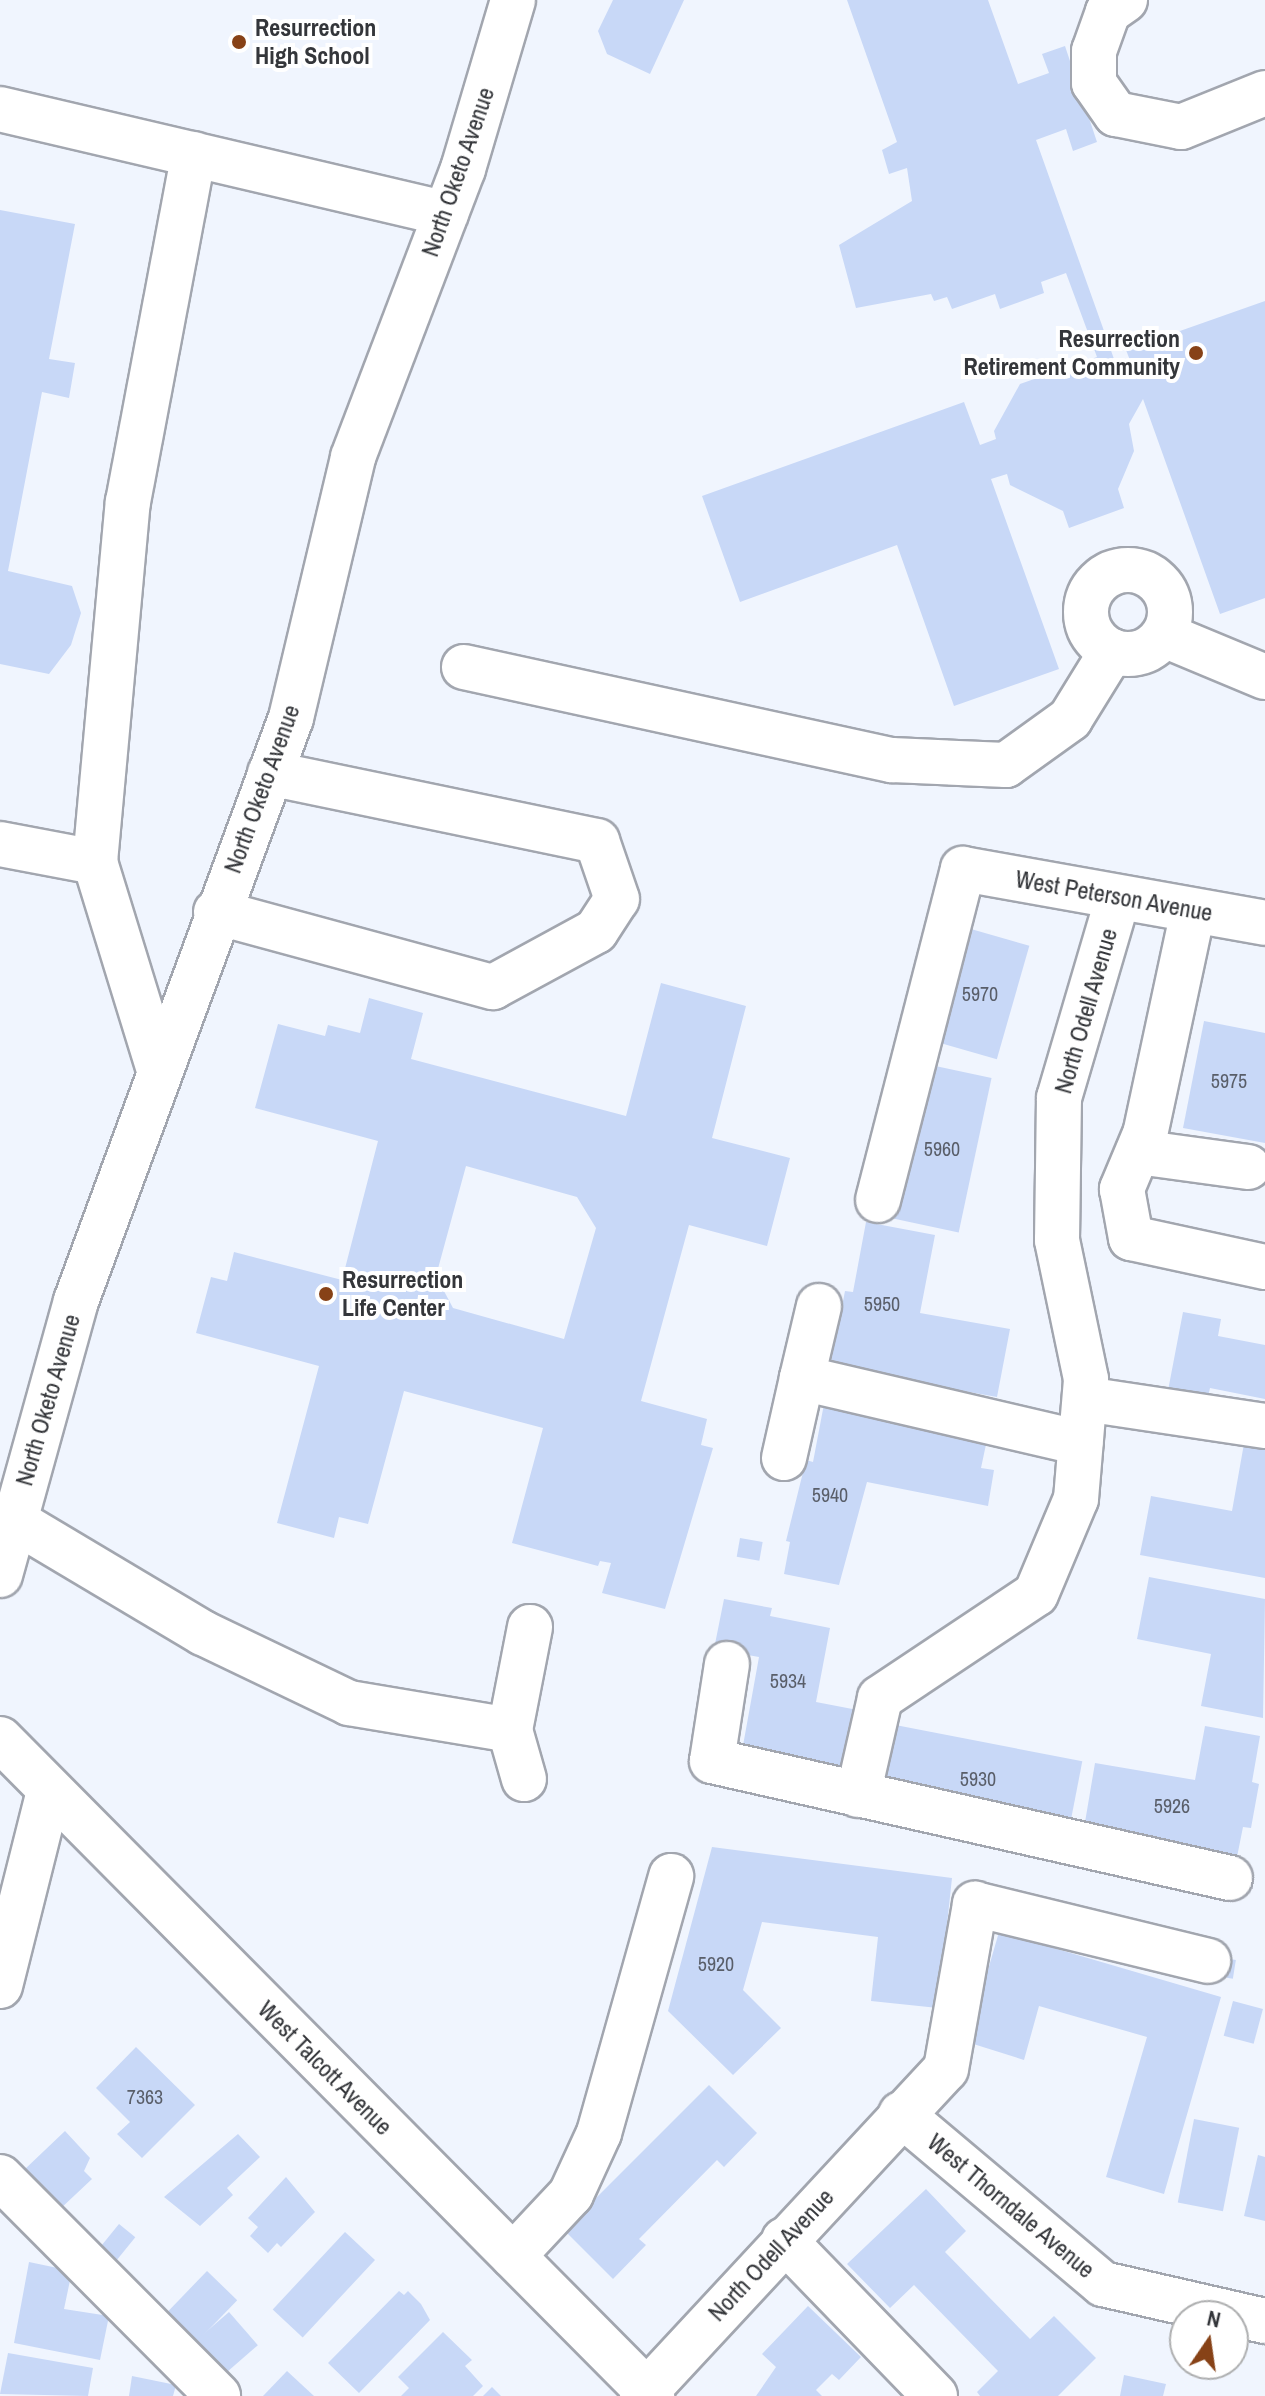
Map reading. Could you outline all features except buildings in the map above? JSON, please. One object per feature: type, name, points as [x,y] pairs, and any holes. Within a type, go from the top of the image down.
[{"type":"street","name":"North Oketo Avenue","points":[[0,1575],[76,1301],[216,912],[291,718],[353,457],[446,214],[513,0]]},
{"type":"street","points":[[1125,0],[1108,12],[1094,51],[1094,83],[1116,114],[1181,127],[1265,93]]},
{"type":"street","points":[[0,109],[446,214]]},
{"type":"street","points":[[159,1070],[95,862],[128,502],[194,154]]},
{"type":"street","points":[[1116,572],[1144,574],[1166,593],[1170,621],[1164,635],[1141,652],[1112,651],[1090,631],[1086,617],[1093,589],[1116,572]]},
{"type":"street","points":[[1164,635],[1265,677]]},
{"type":"street","points":[[464,667],[892,760],[1006,765],[1070,719],[1112,651]]},
{"type":"street","points":[[216,912],[493,987],[596,931],[617,899],[597,841],[270,773]]},
{"type":"street","points":[[0,844],[95,862]]},
{"type":"street","name":"West Peterson Avenue","points":[[878,1200],[963,869],[1265,923]]},
{"type":"street","name":"North Odell Avenue","points":[[858,1795],[880,1698],[1036,1594],[1076,1499],[1086,1379],[1057,1240],[1059,1098],[1118,898]]},
{"type":"street","points":[[1193,911],[1138,1152],[1122,1189],[1131,1238],[1265,1267]]},
{"type":"street","points":[[1138,1152],[1248,1167]]},
{"type":"street","points":[[784,1458],[819,1306]]},
{"type":"street","points":[[802,1378],[1081,1443]]},
{"type":"street","points":[[1085,1399],[1265,1426]]},
{"type":"street","points":[[15,1521],[203,1633],[349,1703],[510,1730]]},
{"type":"street","points":[[524,1779],[510,1730],[530,1627]]},
{"type":"street","points":[[727,1664],[712,1761],[1230,1878]]},
{"type":"street","name":"West Talcott Avenue","points":[[0,1739],[647,2394]]},
{"type":"street","points":[[0,1986],[49,1791]]},
{"type":"street","points":[[513,2256],[571,2194],[599,2133],[671,1876]]},
{"type":"street","name":"North Odell Avenue","points":[[647,2394],[784,2240],[946,2069],[975,1904],[1208,1961]]},
{"type":"street","name":"West Thorndale Avenue","points":[[901,2114],[1103,2284],[1265,2321]]},
{"type":"street","points":[[0,2177],[201,2389]]},
{"type":"street","points":[[784,2240],[935,2396]]},
{"type":"place","name":"Resurrection High School","points":[[239,42]]},
{"type":"place","name":"Resurrection Retirement Community","points":[[1196,353]]},
{"type":"place","name":"Resurrection Life Center","points":[[326,1294]]}]
